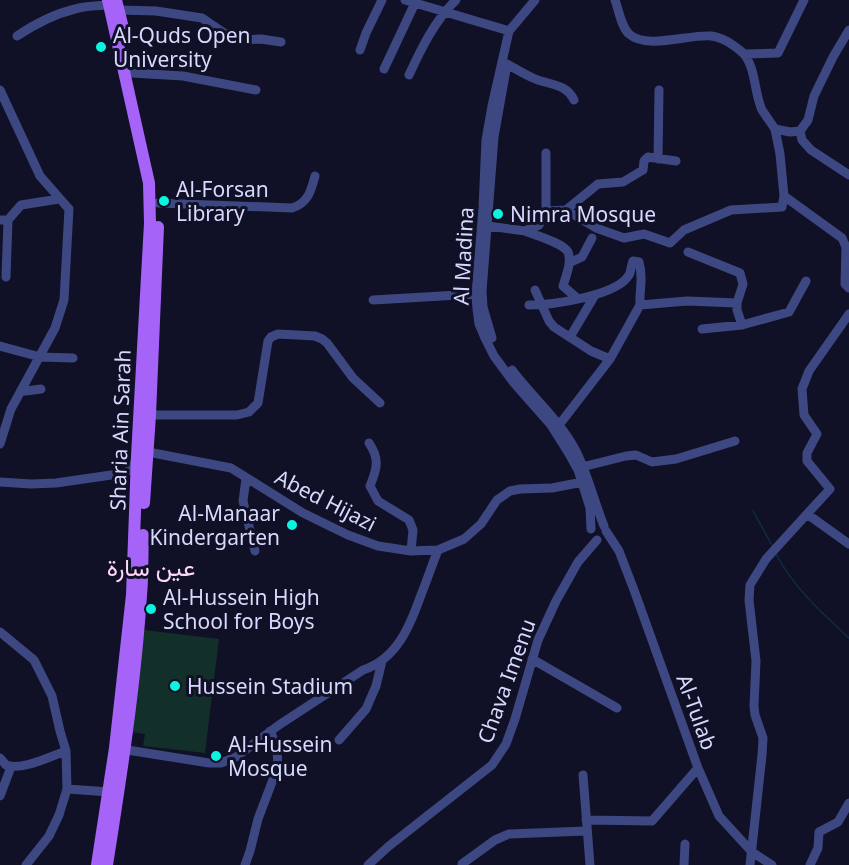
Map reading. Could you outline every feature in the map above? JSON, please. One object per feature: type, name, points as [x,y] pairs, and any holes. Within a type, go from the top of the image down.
[{"type":"main road","name":"Sharia Ain Sarah","points":[[113,4],[153,164],[158,203],[150,415],[142,454]]},
{"type":"main road","name":"Sharia Ain Sarah","points":[[107,865],[120,749],[142,454],[150,223],[149,183],[113,4]]},
{"type":"main road","name":"Sharia Ain Sarah","points":[[98,865],[110,792],[120,749]]},
{"type":"street","points":[[360,50],[382,0]]},
{"type":"street","points":[[410,75],[444,11],[456,0]]},
{"type":"street","name":"Al Madina","points":[[536,0],[509,31],[492,106],[486,140],[477,309],[484,338],[494,356],[551,425],[580,469]]},
{"type":"street","name":"Al Madina","points":[[542,0],[514,33],[508,52],[494,137],[482,291],[483,307],[489,332],[503,359],[559,425],[575,450],[602,534]]},
{"type":"street","points":[[546,211],[566,210],[596,228],[624,238],[644,234],[670,243],[684,230],[731,210],[782,207],[784,196],[775,129],[762,109],[749,62],[744,54],[723,39],[711,36],[665,41],[643,40],[634,37],[623,26],[615,0]]},
{"type":"street","points":[[744,54],[778,53],[804,0]]},
{"type":"street","points":[[384,69],[410,2],[509,31]]},
{"type":"street","points":[[17,36],[50,17],[75,9],[113,4],[202,18],[224,33],[242,40],[261,39],[281,42]]},
{"type":"street","points":[[775,129],[800,131],[808,120],[814,96],[849,30]]},
{"type":"street","points":[[507,64],[535,79],[562,86],[574,100]]},
{"type":"street","points":[[132,73],[183,76],[256,90]]},
{"type":"street","points":[[0,90],[40,176],[69,209],[64,300],[56,328],[11,409],[0,444]]},
{"type":"street","points":[[658,159],[659,90]]},
{"type":"street","points":[[800,131],[802,140],[811,150],[849,175]]},
{"type":"street","points":[[525,231],[539,225],[546,211],[546,153]]},
{"type":"street","points":[[566,210],[598,184],[623,182],[643,170],[644,161],[648,158],[676,161]]},
{"type":"street","points":[[158,203],[292,208],[307,199],[315,176]]},
{"type":"street","points":[[784,196],[842,238],[846,247],[845,284],[849,288]]},
{"type":"street","points":[[6,278],[4,220],[21,205],[59,199]]},
{"type":"street","points":[[488,226],[525,231],[563,246],[568,253],[569,263],[563,286],[578,299]]},
{"type":"street","points":[[569,263],[582,257],[592,238]]},
{"type":"street","points":[[687,252],[740,273],[743,284],[737,310],[742,325]]},
{"type":"street","points":[[529,305],[542,305],[595,295],[619,285],[629,275],[633,261],[639,262],[642,275],[640,305],[610,359],[559,425]]},
{"type":"street","points":[[702,329],[742,325],[789,312],[806,281]]},
{"type":"street","points":[[535,290],[551,324],[591,351],[610,359]]},
{"type":"street","points":[[373,300],[476,294]]},
{"type":"street","points":[[570,337],[595,295]]},
{"type":"street","points":[[640,305],[687,301],[737,303]]},
{"type":"street","points":[[750,865],[763,738],[754,706],[756,661],[749,600],[750,585],[766,558],[830,489],[807,461],[807,453],[817,434],[804,415],[802,389],[809,371],[849,314]]},
{"type":"street","points":[[150,415],[237,415],[249,412],[258,403],[267,341],[276,334],[313,336],[322,339],[353,378],[380,404]]},
{"type":"street","points":[[0,346],[40,357],[73,358]]},
{"type":"street","points":[[21,390],[41,389]]},
{"type":"street","points":[[580,469],[626,456],[636,455],[652,462],[676,459],[735,441]]},
{"type":"street","points":[[369,443],[377,454],[375,473],[370,486],[378,501],[410,520],[413,530],[411,551]]},
{"type":"street","points":[[0,482],[56,483],[124,473],[133,467],[142,454]]},
{"type":"street","name":"Abed Hijazi","points":[[142,454],[231,468],[303,513],[348,535],[378,546],[411,551],[438,550],[458,542],[481,524],[497,500],[510,491],[521,488],[552,488],[585,482]]},
{"type":"street","points":[[246,479],[243,501],[255,551]]},
{"type":"street","name":"Al Madina","points":[[585,482],[590,508],[590,530]]},
{"type":"street","points":[[807,514],[849,544]]},
{"type":"street","points":[[578,562],[590,530],[597,524],[602,534]]},
{"type":"street","points":[[590,530],[592,537],[602,534]]},
{"type":"street","points":[[578,562],[602,534]]},
{"type":"street","name":"Al-Tulab","points":[[602,534],[619,551],[698,768],[719,816],[752,852],[772,865]]},
{"type":"street","points":[[120,749],[209,763],[236,757],[270,731],[363,670],[382,661],[400,642],[411,624],[438,550]]},
{"type":"street","name":"Chava Imenu","points":[[368,865],[492,765],[506,744],[538,640],[578,562]]},
{"type":"street","points":[[0,632],[34,660],[52,696],[66,751],[67,789],[59,815],[49,836],[26,865]]},
{"type":"street","points":[[532,659],[617,708]]},
{"type":"street","points":[[339,740],[366,708],[376,686],[382,661]]},
{"type":"street","points":[[245,865],[258,819],[277,769],[278,753],[270,731]]},
{"type":"street","points":[[0,758],[4,764],[11,767],[33,763],[66,751]]},
{"type":"street","points":[[0,796],[11,767]]},
{"type":"street","points":[[586,820],[652,821],[698,768]]},
{"type":"street","points":[[583,775],[590,865]]},
{"type":"street","points":[[67,789],[110,792]]},
{"type":"street","points":[[810,865],[817,852],[819,832],[838,822],[849,803]]},
{"type":"street","points":[[462,864],[495,840],[509,834],[586,831]]},
{"type":"street","points":[[684,865],[685,844]]},
{"type":"green space","name":"Hussein Stadium","points":[[144,630],[219,639],[205,753],[143,746],[145,734],[131,732]]},
{"type":"waterway","points":[[753,511],[773,547]]},
{"type":"waterway","points":[[776,554],[800,589],[849,638]]},
{"type":"place","name":"Al-Quds Open University","points":[[101,47]]},
{"type":"place","name":"Al-Forsan Library","points":[[164,201]]},
{"type":"place","name":"Nimra Mosque","points":[[498,214]]},
{"type":"place","name":"Al-Manaar Kindergarten","points":[[292,525]]},
{"type":"place","name":"Al-Hussein High School for Boys","points":[[151,609]]},
{"type":"place","name":"Hussein Stadium","points":[[175,686]]},
{"type":"place","name":"Al-Hussein Mosque","points":[[216,756]]},
{"type":"district","name":"عين سارة","points":[[151,566]]}]
